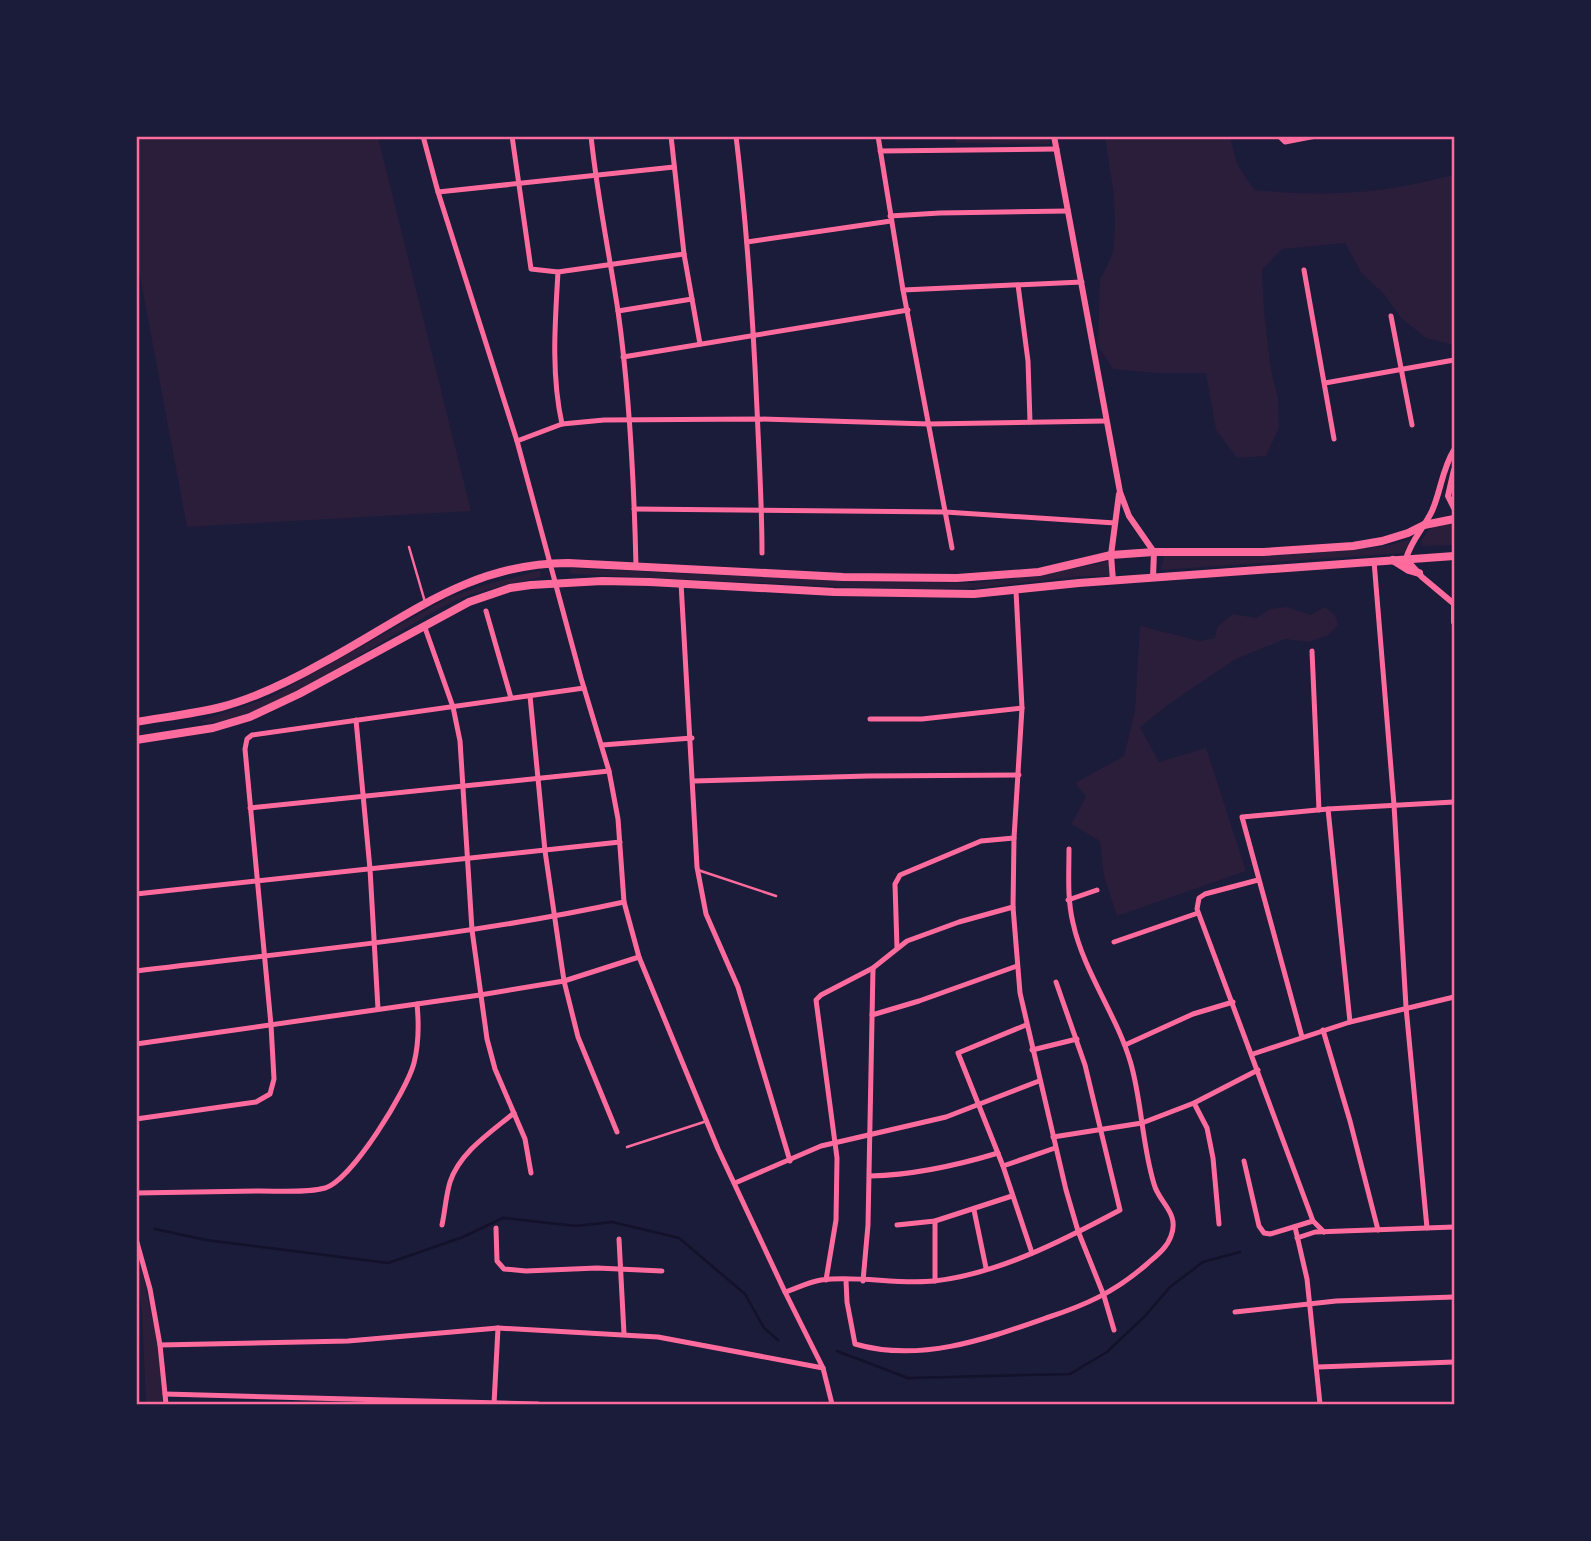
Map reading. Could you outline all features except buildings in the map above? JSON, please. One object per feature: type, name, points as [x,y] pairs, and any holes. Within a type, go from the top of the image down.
[{"type":"main road","points":[[136,722],[219,708],[242,700],[325,662],[425,602],[454,588],[482,578],[550,563],[854,578],[957,578],[1039,572],[1111,555],[1153,552],[1263,552],[1353,546],[1382,541],[1424,525],[1454,520]]},
{"type":"main road","points":[[136,740],[213,728],[246,718],[299,694],[424,625],[483,597],[510,589],[555,583],[681,583],[912,595],[1016,591],[1153,577],[1454,556]]},
{"type":"main road","points":[[1393,559],[1419,573]]},
{"type":"street","points":[[424,136],[438,192],[517,441],[609,771],[620,842],[624,902],[639,957],[707,1121],[785,1292],[824,1368],[832,1405]]},
{"type":"street","points":[[512,136],[529,265],[535,271],[558,272],[684,254]]},
{"type":"street","points":[[591,136],[595,176],[618,311],[630,420],[636,566]]},
{"type":"street","points":[[671,136],[684,254],[700,344]]},
{"type":"street","points":[[745,136],[736,137],[754,336],[762,554]]},
{"type":"street","points":[[878,136],[903,290],[951,548]]},
{"type":"street","points":[[1054,136],[1120,492],[1129,516],[1153,552],[1153,577]]},
{"type":"street","points":[[1280,139],[1316,136]]},
{"type":"street","points":[[880,151],[1057,149]]},
{"type":"street","points":[[438,192],[674,167]]},
{"type":"street","points":[[747,242],[891,218],[940,213],[1068,211]]},
{"type":"street","points":[[1304,270],[1334,439]]},
{"type":"street","points":[[558,272],[555,355],[556,390],[562,424]]},
{"type":"street","points":[[903,290],[1083,282]]},
{"type":"street","points":[[1018,285],[1028,361],[1030,422]]},
{"type":"street","points":[[618,311],[692,299]]},
{"type":"street","points":[[623,357],[908,310]]},
{"type":"street","points":[[1391,316],[1412,425]]},
{"type":"street","points":[[1325,383],[1454,360]]},
{"type":"street","points":[[517,441],[562,424],[580,421],[758,419],[929,424],[1105,421]]},
{"type":"street","points":[[1454,450],[1444,468],[1437,499],[1424,525],[1412,541],[1406,559],[1454,602],[1454,622]]},
{"type":"street","points":[[1444,468],[1454,471],[1448,496],[1454,508]]},
{"type":"street","points":[[1113,581],[1111,555],[1120,492]]},
{"type":"street","points":[[634,509],[945,512],[1115,523]]},
{"type":"street","points":[[1374,560],[1394,805],[1406,1007],[1427,1228]]},
{"type":"street","points":[[681,583],[698,870],[706,914],[738,987],[790,1161]]},
{"type":"street","points":[[1016,591],[1022,708],[1014,838],[1013,907],[1017,966],[1026,1025],[1055,1148],[1078,1231],[1104,1296],[1114,1330]]},
{"type":"street","points":[[486,611],[511,698]]},
{"type":"street","points":[[424,625],[453,707],[460,741],[472,930],[487,1038],[495,1069],[524,1139],[531,1173]]},
{"type":"street","points":[[1312,651],[1319,810]]},
{"type":"street","points":[[136,1119],[256,1102],[270,1094],[271,1025],[245,750],[251,735],[584,688]]},
{"type":"street","points":[[530,696],[545,851],[564,981],[578,1037],[617,1132]]},
{"type":"street","points":[[870,719],[922,719],[1022,708]]},
{"type":"street","points":[[246,718],[251,735]]},
{"type":"street","points":[[356,720],[370,869],[378,1009]]},
{"type":"street","points":[[602,745],[692,738]]},
{"type":"street","points":[[250,808],[609,771]]},
{"type":"street","points":[[694,781],[1019,775]]},
{"type":"street","points":[[1302,1037],[1242,817],[1454,802]]},
{"type":"street","points":[[1328,809],[1350,1022]]},
{"type":"street","points":[[897,948],[895,884],[900,875],[981,841],[1014,838]]},
{"type":"street","points":[[136,894],[620,842]]},
{"type":"street","points":[[846,1280],[855,1342],[884,1349],[915,1350],[965,1344],[1026,1326],[1104,1296],[1162,1251],[1172,1235],[1172,1215],[1154,1185],[1136,1083],[1125,1045],[1081,951],[1068,900],[1069,849]]},
{"type":"street","points":[[1258,880],[1205,894],[1197,904],[1198,913],[1253,1054],[1313,1221],[1324,1232]]},
{"type":"street","points":[[1068,900],[1097,890]]},
{"type":"street","points":[[136,971],[472,930],[624,902]]},
{"type":"street","points":[[826,1280],[836,1220],[838,1182],[830,1089],[817,1009],[818,998],[873,968],[907,941],[959,922],[1013,907]]},
{"type":"street","points":[[1114,942],[1198,913]]},
{"type":"street","points":[[136,1044],[564,981],[639,957]]},
{"type":"street","points":[[872,1015],[1017,966]]},
{"type":"street","points":[[863,1281],[870,1176],[873,968]]},
{"type":"street","points":[[785,1292],[826,1280],[894,1283],[935,1281],[1032,1253],[1120,1210],[1077,1039],[1056,982]]},
{"type":"street","points":[[1253,1054],[1350,1022],[1454,997]]},
{"type":"street","points":[[1125,1045],[1193,1014],[1233,1002]]},
{"type":"street","points":[[136,1193],[301,1190],[331,1185],[354,1162],[402,1093],[415,1062],[419,1026],[418,1004]]},
{"type":"street","points":[[1026,1025],[958,1053],[1003,1166],[1032,1253]]},
{"type":"street","points":[[1323,1030],[1378,1230]]},
{"type":"street","points":[[1032,1050],[1077,1039]]},
{"type":"street","points":[[1053,1137],[1142,1123],[1194,1103],[1258,1070]]},
{"type":"street","points":[[735,1183],[835,1142],[946,1117],[1039,1081]]},
{"type":"street","points":[[1194,1103],[1207,1128],[1213,1158],[1219,1224]]},
{"type":"street","points":[[442,1226],[450,1181],[458,1166],[477,1144],[514,1113]]},
{"type":"street","points":[[1003,1166],[1055,1148]]},
{"type":"street","points":[[870,1176],[906,1176],[957,1166],[998,1153]]},
{"type":"street","points":[[1244,1161],[1259,1226],[1266,1234],[1313,1221]]},
{"type":"street","points":[[897,1224],[934,1221],[1012,1196]]},
{"type":"street","points":[[974,1210],[986,1268]]},
{"type":"street","points":[[934,1221],[935,1281]]},
{"type":"street","points":[[1295,1227],[1306,1272],[1320,1405]]},
{"type":"street","points":[[1297,1238],[1324,1232],[1454,1227]]},
{"type":"street","points":[[496,1228],[498,1261],[504,1269],[526,1271],[621,1268],[662,1271]]},
{"type":"street","points":[[136,1239],[150,1289],[160,1345],[166,1405]]},
{"type":"street","points":[[619,1239],[624,1334]]},
{"type":"street","points":[[1235,1312],[1310,1304],[1454,1297]]},
{"type":"street","points":[[160,1345],[348,1340],[498,1328],[624,1334],[690,1342],[824,1368]]},
{"type":"street","points":[[494,1403],[498,1328]]},
{"type":"street","points":[[1318,1367],[1454,1362]]},
{"type":"street","points":[[165,1394],[538,1405]]},
{"type":"lane","points":[[409,547],[425,602]]},
{"type":"lane","points":[[698,870],[776,896]]},
{"type":"lane","points":[[627,1147],[707,1121]]},
{"type":"shaded area","points":[[136,137],[378,137],[471,511],[187,527],[137,260]]},
{"type":"shaded area","points":[[955,137],[1049,137],[1050,144],[956,143]]},
{"type":"shaded area","points":[[1105,137],[1230,137],[1237,164],[1254,190],[1364,192],[1454,175],[1454,345],[1426,338],[1401,318],[1384,294],[1362,274],[1345,243],[1282,249],[1262,270],[1264,311],[1271,370],[1278,399],[1279,428],[1266,456],[1237,458],[1216,430],[1206,373],[1113,369],[1098,346],[1100,280],[1113,253],[1115,225],[1114,196]]},
{"type":"shaded area","points":[[1438,524],[1454,524],[1454,545],[1422,546],[1422,539]]},
{"type":"shaded area","points":[[1410,539],[1404,553],[1161,570],[1164,555],[1350,550],[1380,547]]},
{"type":"shaded area","points":[[1109,561],[1109,576],[1082,576],[975,588],[910,590],[569,572],[571,568],[864,582],[974,583],[1039,576]]},
{"type":"shaded area","points":[[540,571],[541,577],[482,591],[448,604],[322,677],[249,713],[220,722],[200,721],[271,697],[448,598],[481,586]]},
{"type":"shaded area","points":[[1287,607],[1311,615],[1325,607],[1335,615],[1338,625],[1327,636],[1308,642],[1285,639],[1234,660],[1140,727],[1159,762],[1206,748],[1246,871],[1117,916],[1104,876],[1100,841],[1071,824],[1086,797],[1075,783],[1124,756],[1135,711],[1140,626],[1200,641],[1215,638],[1217,627],[1233,614],[1256,618],[1270,609]]},
{"type":"shaded area","points":[[136,1247],[158,1343],[167,1404],[146,1404]]},
{"type":"waterway","points":[[155,1229],[206,1240],[388,1263],[463,1237],[503,1218],[576,1226],[612,1222],[679,1238],[745,1294],[764,1328],[778,1340]]},
{"type":"waterway","points":[[837,1351],[908,1378],[1070,1374],[1107,1352],[1145,1316],[1170,1287],[1203,1262],[1240,1252]]}]
